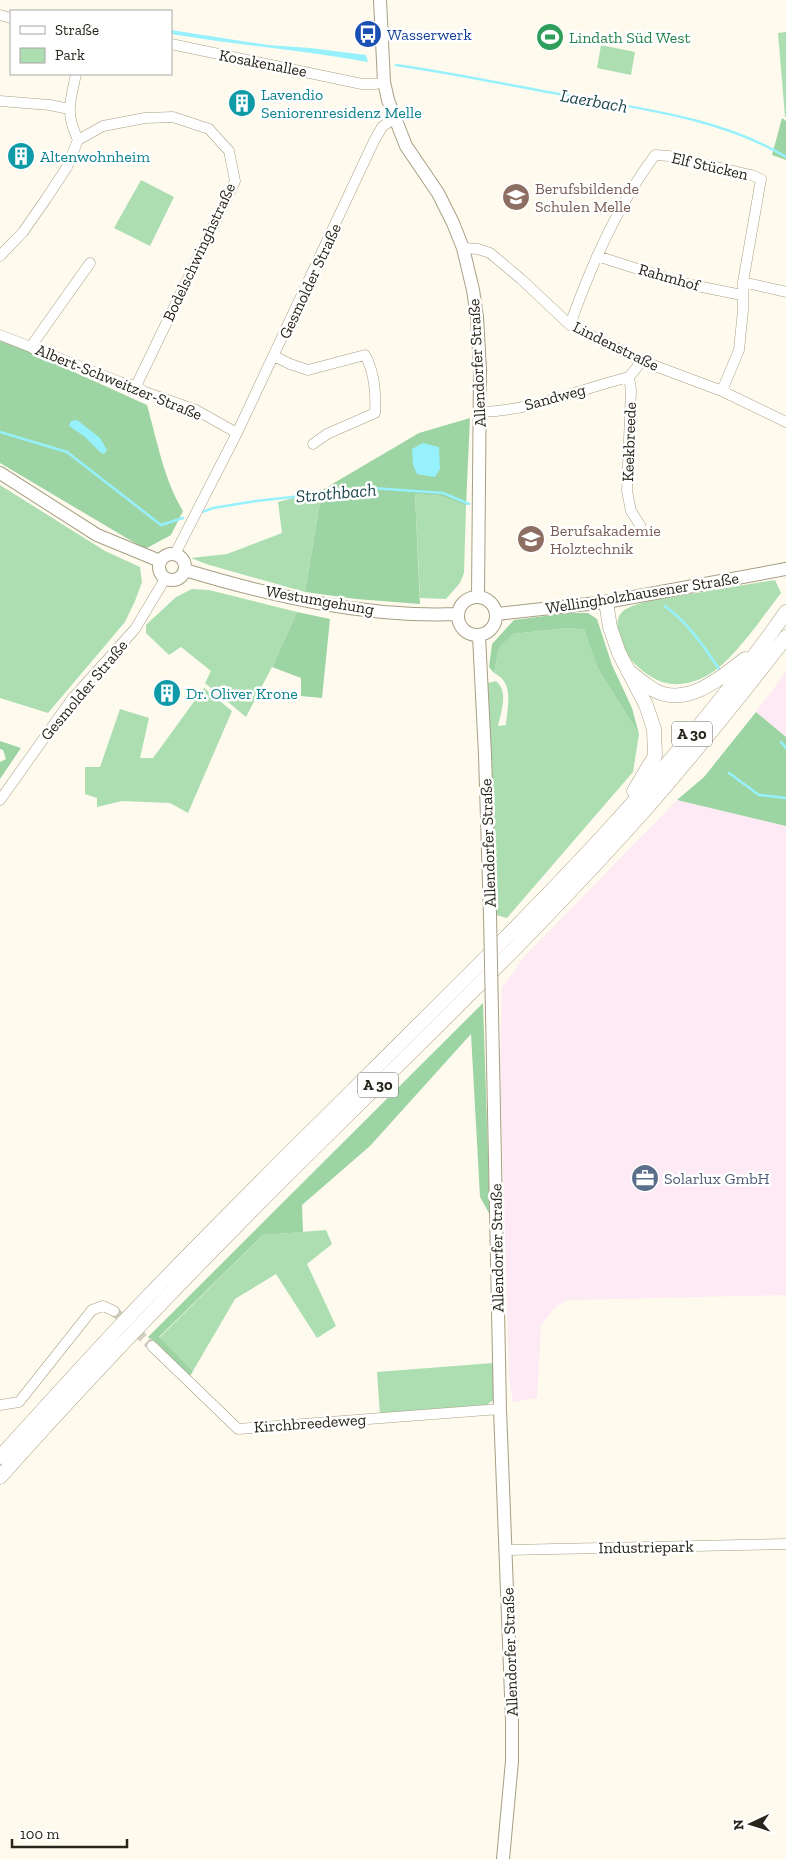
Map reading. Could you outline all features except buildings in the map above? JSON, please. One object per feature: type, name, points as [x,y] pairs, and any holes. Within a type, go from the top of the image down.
[{"type":"highway","points":[[606,602],[610,627],[619,653],[646,705],[654,729],[654,756],[618,820]]},
{"type":"highway","name":"A 30","points":[[0,1457],[125,1321],[256,1186],[532,911],[618,820],[722,697],[786,612]]},
{"type":"highway","name":"A 30","points":[[0,1477],[139,1326],[582,878],[644,811],[704,740],[786,637]]},
{"type":"highway","points":[[629,672],[654,690],[669,695],[697,692],[721,678],[763,644]]},
{"type":"main road","points":[[380,0],[384,82],[394,118]]},
{"type":"main road","name":"Allendorfer Straße","points":[[394,118],[406,146],[438,193],[453,224],[463,248],[473,290],[477,317],[480,412],[478,597]]},
{"type":"main road","points":[[0,473],[97,535],[160,561]]},
{"type":"main road","points":[[168,554],[176,554],[184,562],[185,570],[177,579],[166,579],[158,569],[160,561],[168,554]]},
{"type":"main road","name":"Wellingholzhausener Straße","points":[[497,614],[606,602],[780,569]]},
{"type":"main road","name":"Westumgehung","points":[[185,570],[306,601],[350,608],[458,614]]},
{"type":"main road","points":[[478,597],[484,598],[492,604],[497,614],[497,620],[492,629],[479,636],[472,635],[461,627],[458,614],[462,604],[478,597]]},
{"type":"main road","name":"Allendorfer Straße","points":[[479,636],[490,915],[500,1409],[512,1751],[503,1859]]},
{"type":"street","name":"Kosakenallee","points":[[172,44],[362,84],[384,82]]},
{"type":"street","points":[[0,256],[23,232],[67,167],[78,140],[69,109],[76,75]]},
{"type":"street","points":[[0,101],[50,105],[69,109]]},
{"type":"street","name":"Bodelschwinghstraße","points":[[78,140],[103,126],[145,118],[172,117],[209,129],[229,151],[235,181],[136,386]]},
{"type":"street","name":"Gesmolder Straße","points":[[176,554],[237,434],[374,141],[382,127],[394,118]]},
{"type":"street","name":"Elf Stücken","points":[[570,325],[612,223],[640,174],[655,155],[669,156],[761,179],[743,282],[743,310],[739,350],[722,391]]},
{"type":"street","name":"Lindenstraße","points":[[463,248],[478,249],[490,253],[521,278],[570,325],[642,361],[722,391],[786,422]]},
{"type":"street","name":"Rahmhof","points":[[597,256],[682,283],[742,295]]},
{"type":"street","points":[[32,348],[34,342],[90,263]]},
{"type":"street","points":[[743,282],[786,292]]},
{"type":"street","name":"Albert-Schweitzer-Straße","points":[[0,335],[196,410],[237,434]]},
{"type":"street","points":[[274,356],[308,370],[365,355],[370,363],[376,400],[375,413],[327,434],[313,444]]},
{"type":"street","points":[[630,377],[642,361]]},
{"type":"street","name":"Sandweg","points":[[480,412],[497,411],[552,400],[630,377]]},
{"type":"street","name":"Keekbreede","points":[[630,377],[627,491],[631,511],[640,525]]},
{"type":"street","name":"Gesmolder Straße","points":[[0,800],[72,699],[135,629],[166,579]]},
{"type":"street","points":[[0,1405],[18,1402],[92,1310],[103,1306],[114,1311]]},
{"type":"street","name":"Kirchbreedeweg","points":[[152,1346],[238,1429],[500,1409]]},
{"type":"street","name":"Industriepark","points":[[506,1550],[786,1544]]},
{"type":"shaded area","points":[[786,672],[786,737],[756,712]]},
{"type":"shaded area","points":[[677,800],[786,826],[786,1295],[567,1300],[554,1308],[541,1326],[537,1398],[513,1402],[509,1378],[500,1063],[502,988],[524,957]]},
{"type":"green space","points":[[786,32],[786,117],[785,117],[778,33]]},
{"type":"green space","points":[[601,45],[635,52],[631,75],[597,68]]},
{"type":"green space","points":[[782,118],[786,121],[786,160],[772,155]]},
{"type":"green space","points":[[141,180],[174,197],[150,246],[114,228]]},
{"type":"green space","points":[[0,341],[30,352],[147,405],[166,473],[183,511],[171,535],[145,549],[0,463]]},
{"type":"green space","points":[[470,418],[466,506],[441,496],[415,494],[420,604],[356,599],[305,592],[322,490],[419,433]]},
{"type":"green space","points":[[0,485],[105,551],[140,567],[142,582],[125,622],[48,713],[0,698]]},
{"type":"green space","points":[[322,490],[305,592],[191,558],[227,554],[282,533],[278,502]]},
{"type":"green space","points":[[415,494],[441,496],[466,506],[464,573],[460,583],[446,599],[420,598]]},
{"type":"green space","points":[[775,580],[781,593],[757,625],[727,660],[717,669],[700,679],[677,684],[657,680],[648,675],[631,660],[619,637],[618,620],[620,614],[632,606],[658,599]]},
{"type":"green space","points":[[192,589],[209,590],[297,612],[272,667],[246,717],[205,683],[211,671],[181,647],[169,655],[146,633],[146,625],[176,597]]},
{"type":"green space","points":[[297,612],[330,619],[322,698],[301,696],[301,678],[272,667]]},
{"type":"green space","points":[[569,613],[588,613],[597,619],[612,665],[632,708],[639,734],[598,669],[585,630],[568,628],[513,634],[499,647],[494,673],[489,667],[492,644],[514,620]]},
{"type":"green space","points":[[568,628],[586,630],[598,669],[639,734],[633,772],[507,918],[496,915],[488,683],[496,681],[500,685],[503,702],[498,726],[506,725],[507,689],[501,677],[494,673],[499,646],[513,634]]},
{"type":"green space","points":[[204,688],[232,711],[188,813],[170,803],[122,801],[97,807],[97,798],[85,794],[85,767],[100,767],[120,709],[149,718],[140,758],[153,758]]},
{"type":"green space","points":[[756,712],[786,737],[786,826],[677,800],[704,777]]},
{"type":"green space","points":[[0,741],[21,748],[0,779],[0,762],[6,759],[3,750],[0,749]]},
{"type":"green space","points":[[483,1003],[490,1215],[480,1197],[471,1034],[370,1146],[302,1205],[303,1232],[263,1235],[159,1337],[193,1371],[190,1376],[148,1337]]},
{"type":"green space","points":[[326,1230],[332,1244],[307,1264],[336,1326],[317,1338],[276,1274],[235,1299],[193,1371],[159,1338],[263,1235]]},
{"type":"green space","points":[[493,1363],[495,1399],[485,1406],[380,1415],[377,1372]]},
{"type":"water","points":[[172,30],[268,45],[366,55],[368,62],[319,54],[172,34]]},
{"type":"water","points":[[77,420],[100,438],[107,450],[104,454],[84,436],[69,426],[71,421]]},
{"type":"water","points":[[423,443],[439,447],[440,469],[435,477],[417,474],[413,465],[412,449]]},
{"type":"waterway","name":"Laerbach","points":[[396,65],[678,116],[735,133],[786,157]]},
{"type":"waterway","name":"Strothbach","points":[[0,432],[67,452],[161,525],[183,518]]},
{"type":"waterway","name":"Strothbach","points":[[202,512],[213,508],[256,501],[372,488],[443,493],[469,504]]},
{"type":"waterway","points":[[665,606],[688,627],[719,669]]},
{"type":"waterway","points":[[781,742],[786,748]]},
{"type":"waterway","name":"Strothbach","points":[[729,773],[759,795],[786,798]]},
{"type":"tunnel","points":[[114,1311],[152,1346]]},
{"type":"place","name":"Wasserwerk","points":[[368,34]]},
{"type":"place","name":"Lindath Süd West","points":[[550,37]]},
{"type":"place","name":"Lavendio Seniorenresidenz Melle","points":[[242,103]]},
{"type":"place","name":"Altenwohnheim","points":[[21,156]]},
{"type":"place","name":"Berufsbildende Schulen Melle","points":[[516,197]]},
{"type":"place","name":"Berufsakademie Holztechnik","points":[[531,539]]},
{"type":"place","name":"Dr. Oliver Krone","points":[[167,693]]},
{"type":"place","name":"Solarlux GmbH","points":[[645,1178]]}]
